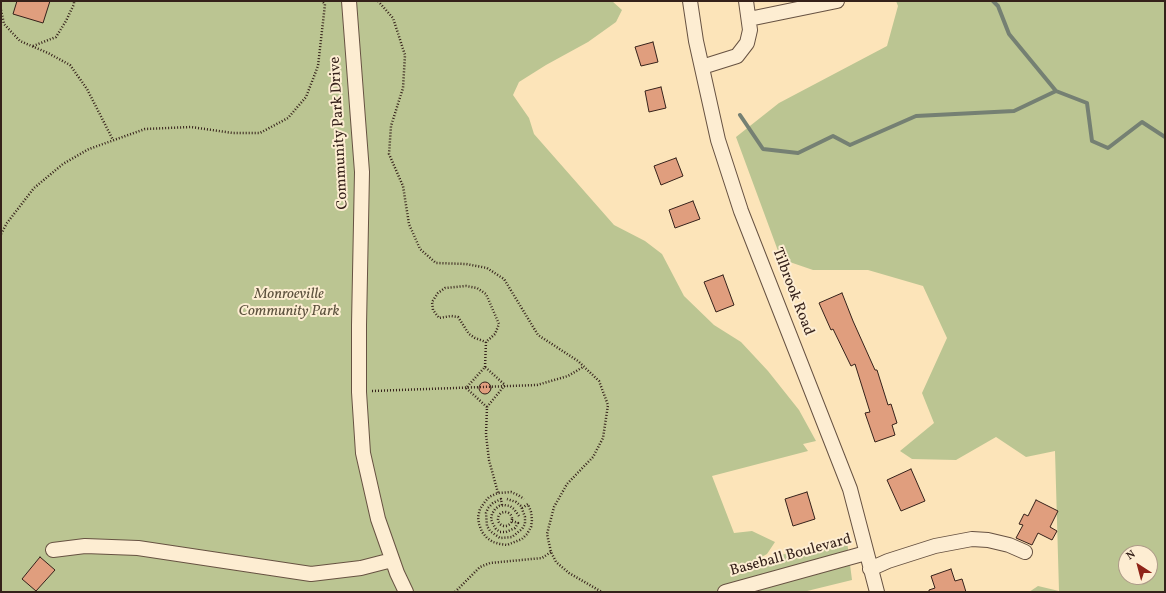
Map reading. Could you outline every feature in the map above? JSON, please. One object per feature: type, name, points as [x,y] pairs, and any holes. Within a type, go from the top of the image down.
[{"type":"street","name":"Community Park Drive","points":[[349,1],[362,172],[359,392],[363,453],[378,519],[392,560],[406,592]]},
{"type":"street","name":"Tilbrook Road","points":[[690,1],[702,67],[718,140],[741,211],[850,489],[877,592]]},
{"type":"street","points":[[702,67],[737,56],[747,43],[750,30],[746,1]]},
{"type":"street","points":[[748,19],[837,1]]},
{"type":"street","points":[[870,569],[888,561],[935,546],[972,539],[988,540],[1009,545],[1024,552]]},
{"type":"street","points":[[53,550],[85,546],[138,548],[311,574],[361,568],[392,560]]},
{"type":"street","name":"Baseball Boulevard","points":[[725,592],[866,554]]},
{"type":"path","points":[[32,46],[56,37],[66,21],[74,1]]},
{"type":"path","points":[[1,234],[6,223],[34,188],[63,164],[89,149],[145,129],[191,127],[233,133],[260,132],[288,118],[306,97],[318,66],[325,4],[322,1]]},
{"type":"path","points":[[378,1],[393,18],[405,55],[403,88],[391,126],[389,154],[403,186],[410,224],[420,248],[436,263],[466,264],[487,268],[504,279],[538,335],[578,361],[599,381],[608,406],[604,438],[593,457],[567,484],[554,507],[547,534],[551,552],[556,562],[569,573],[602,592]]},
{"type":"path","points":[[1,10],[4,24],[20,41],[70,65],[88,89],[113,140]]},
{"type":"path","points":[[466,388],[485,367],[486,342],[495,334],[499,324],[486,294],[477,288],[466,286],[445,288],[438,293],[432,302],[433,310],[439,318],[451,316],[458,317],[469,334],[486,342]]},
{"type":"path","points":[[485,367],[505,385]]},
{"type":"path","points":[[359,392],[505,385],[537,385],[568,376],[583,367]]},
{"type":"path","points":[[498,493],[489,460],[486,435],[487,407],[505,385]]},
{"type":"path","points":[[466,388],[487,407]]},
{"type":"path","points":[[522,508],[528,504],[532,520],[531,527],[522,540],[507,545],[493,542],[486,538],[482,532],[478,517],[480,509],[489,497],[498,493],[511,492],[524,499]]},
{"type":"path","points":[[502,506],[501,499],[493,503],[486,513],[485,520],[490,531],[500,538],[512,537],[522,529],[525,517],[522,508],[516,502],[507,499]]},
{"type":"path","points":[[512,521],[518,523],[515,528],[506,532],[500,532],[493,524],[491,519],[492,514],[495,509],[502,506],[510,506],[514,508],[518,516]]},
{"type":"path","points":[[503,512],[507,512],[512,517],[512,521],[510,524],[503,526],[500,524],[498,517],[503,512]]},
{"type":"path","points":[[455,592],[480,567],[490,563],[542,558],[551,552]]},
{"type":"green space","name":"Monroeville Community Park","points":[[1,1],[612,1],[622,10],[616,22],[588,42],[519,82],[513,95],[529,118],[534,134],[614,225],[645,241],[662,254],[684,296],[714,325],[741,342],[768,371],[799,410],[816,441],[803,444],[808,451],[712,476],[734,533],[752,531],[775,542],[767,554],[756,560],[847,541],[852,580],[803,592],[1,592]]},
{"type":"green space","points":[[896,1],[1165,1],[1165,592],[1029,592],[1038,586],[1059,591],[1055,451],[1026,457],[996,437],[956,460],[912,459],[900,451],[934,423],[922,393],[947,338],[923,286],[868,270],[813,270],[781,259],[736,137],[779,103],[887,46],[898,6]]},
{"type":"building","points":[[17,1],[50,1],[43,23],[13,14]]},
{"type":"building","points":[[653,42],[658,62],[641,66],[635,47]]},
{"type":"building","points":[[661,87],[666,108],[649,112],[645,91]]},
{"type":"building","points":[[676,158],[683,176],[661,185],[654,166]]},
{"type":"building","points":[[693,201],[700,219],[675,228],[669,210]]},
{"type":"building","points":[[723,275],[734,305],[716,312],[704,282]]},
{"type":"building","points":[[842,293],[875,370],[877,370],[888,405],[891,404],[897,423],[892,425],[895,435],[875,442],[865,413],[870,412],[855,364],[851,366],[833,329],[831,330],[819,303]]},
{"type":"building","points":[[483,382],[487,382],[491,388],[487,394],[483,394],[479,390],[479,386]]},
{"type":"building","points":[[911,469],[925,501],[901,511],[887,480]]},
{"type":"building","points":[[807,492],[815,519],[793,526],[785,499]]},
{"type":"building","points":[[1036,500],[1058,511],[1050,527],[1057,531],[1052,540],[1038,533],[1032,545],[1016,538],[1023,525],[1019,524],[1024,514],[1028,516]]},
{"type":"building","points":[[40,557],[55,570],[36,591],[22,579]]},
{"type":"building","points":[[951,569],[955,581],[962,579],[966,592],[929,592],[929,590],[935,588],[931,576]]},
{"type":"waterway","points":[[993,1],[998,6],[1009,34],[1056,91],[1087,103],[1092,141],[1108,148],[1142,122],[1165,137]]},
{"type":"waterway","points":[[740,115],[763,149],[798,153],[833,136],[850,145],[916,116],[1014,111],[1056,91]]}]
